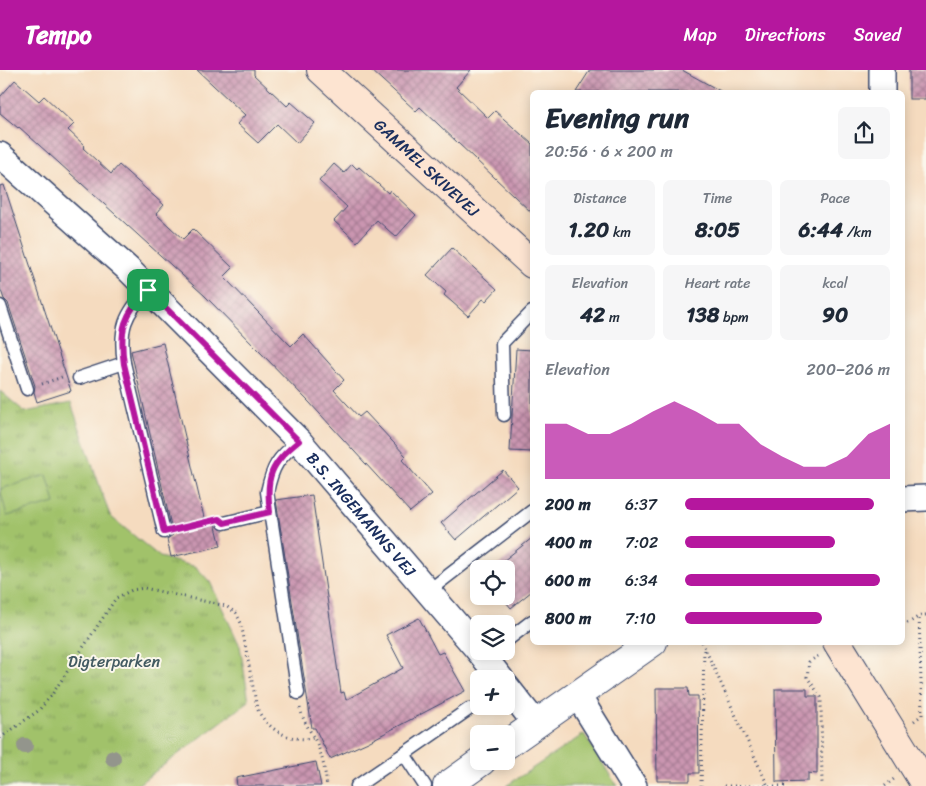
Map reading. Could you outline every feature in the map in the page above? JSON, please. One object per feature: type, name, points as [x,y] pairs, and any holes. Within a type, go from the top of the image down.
[{"type":"main road","name":"GAMMEL SKIVEVEJ","points":[[321,70],[530,262]]},
{"type":"main road","points":[[831,648],[924,778]]},
{"type":"street","points":[[882,70],[882,90]]},
{"type":"street","name":"B.S. INGEMANNS VEJ","points":[[0,155],[148,290],[299,441],[428,592],[470,638]]},
{"type":"street","points":[[905,499],[926,498]]},
{"type":"street","points":[[515,739],[649,645]]},
{"type":"street","points":[[578,696],[634,786]]},
{"type":"street","points":[[515,697],[536,724]]},
{"type":"street","points":[[447,786],[470,770]]},
{"type":"lane","points":[[148,290],[134,304],[125,323],[121,343],[124,364],[164,532]]},
{"type":"lane","points":[[0,306],[27,388]]},
{"type":"lane","points":[[504,415],[502,343],[530,314]]},
{"type":"lane","points":[[79,378],[124,364]]},
{"type":"lane","points":[[298,693],[267,492],[272,471],[283,454],[299,441]]},
{"type":"lane","points":[[224,523],[270,512]]},
{"type":"lane","points":[[428,592],[530,512]]},
{"type":"lane","points":[[515,634],[530,623]]},
{"type":"lane","points":[[357,786],[469,709]]},
{"type":"lane","points":[[404,754],[425,786]]},
{"type":"path","points":[[27,388],[74,373],[79,378]]},
{"type":"path","points":[[164,532],[219,519],[224,523]]},
{"type":"path","points":[[0,738],[38,711],[51,696],[116,598],[132,590],[144,588],[226,606],[236,614],[241,623],[260,716],[275,730],[291,739],[303,740],[313,738]]},
{"type":"path","points":[[895,735],[922,715],[919,615]]},
{"type":"path","points":[[905,624],[908,624],[919,615],[926,615]]},
{"type":"path","points":[[703,645],[768,786]]},
{"type":"path","points":[[702,786],[704,648]]},
{"type":"path","points":[[822,786],[821,697],[807,677],[809,662],[831,648]]},
{"type":"path","points":[[298,693],[302,719],[325,764],[327,786]]},
{"type":"path","points":[[724,786],[787,786]]},
{"type":"green space","name":"Digterparken","points":[[0,391],[25,412],[71,403],[110,516],[160,557],[196,567],[210,582],[240,646],[249,701],[136,786],[0,786]]},
{"type":"green space","points":[[47,475],[55,503],[7,516],[0,489]]},
{"type":"green space","points":[[584,734],[617,786],[506,786]]},
{"type":"building","points":[[197,70],[254,70],[254,75],[287,106],[291,102],[315,123],[297,143],[277,124],[258,143],[237,124],[245,115]]},
{"type":"building","points":[[371,70],[471,70],[456,87],[488,118],[495,111],[530,142],[530,211],[420,107],[416,111]]},
{"type":"building","points":[[590,70],[682,70],[718,90],[577,90]]},
{"type":"building","points":[[909,70],[926,70],[926,99],[909,99]]},
{"type":"building","points":[[15,80],[39,101],[44,96],[74,124],[68,130],[85,146],[83,148],[111,174],[119,165],[164,205],[156,214],[183,239],[193,229],[233,268],[224,277],[291,346],[303,334],[344,380],[334,390],[359,417],[365,412],[406,456],[402,460],[432,494],[410,512],[309,402],[205,296],[19,127],[0,113],[0,97]]},
{"type":"building","points":[[334,164],[344,173],[352,164],[357,169],[359,167],[388,193],[390,190],[416,215],[396,237],[377,220],[357,242],[334,221],[347,207],[319,181]]},
{"type":"building","points":[[4,185],[71,391],[37,402],[34,392],[35,386],[8,303],[4,299],[0,288],[0,186]]},
{"type":"building","points":[[452,248],[497,289],[486,301],[483,299],[468,316],[444,295],[446,292],[427,275]]},
{"type":"building","points":[[163,343],[206,526],[215,523],[221,546],[171,557],[167,539],[173,535],[131,351]]},
{"type":"building","points":[[516,349],[530,350],[530,452],[510,451]]},
{"type":"building","points":[[503,470],[518,487],[456,540],[441,523]]},
{"type":"building","points":[[312,495],[341,693],[344,692],[346,700],[403,668],[386,635],[419,618],[438,654],[443,652],[465,691],[368,742],[330,759],[315,728],[312,728],[276,500]]},
{"type":"building","points":[[530,540],[530,593],[515,605],[515,560],[504,560]]},
{"type":"building","points":[[656,688],[688,688],[689,696],[698,696],[699,773],[690,773],[690,781],[657,781]]},
{"type":"building","points":[[775,689],[807,689],[807,696],[817,696],[817,774],[808,773],[808,781],[776,782]]},
{"type":"building","points":[[316,762],[321,786],[237,786],[236,778]]},
{"type":"route","points":[[148,290],[299,441],[283,454],[272,471],[267,492],[270,512],[224,523],[219,519],[164,532],[124,364],[121,343],[125,323],[134,304],[148,290]]}]
